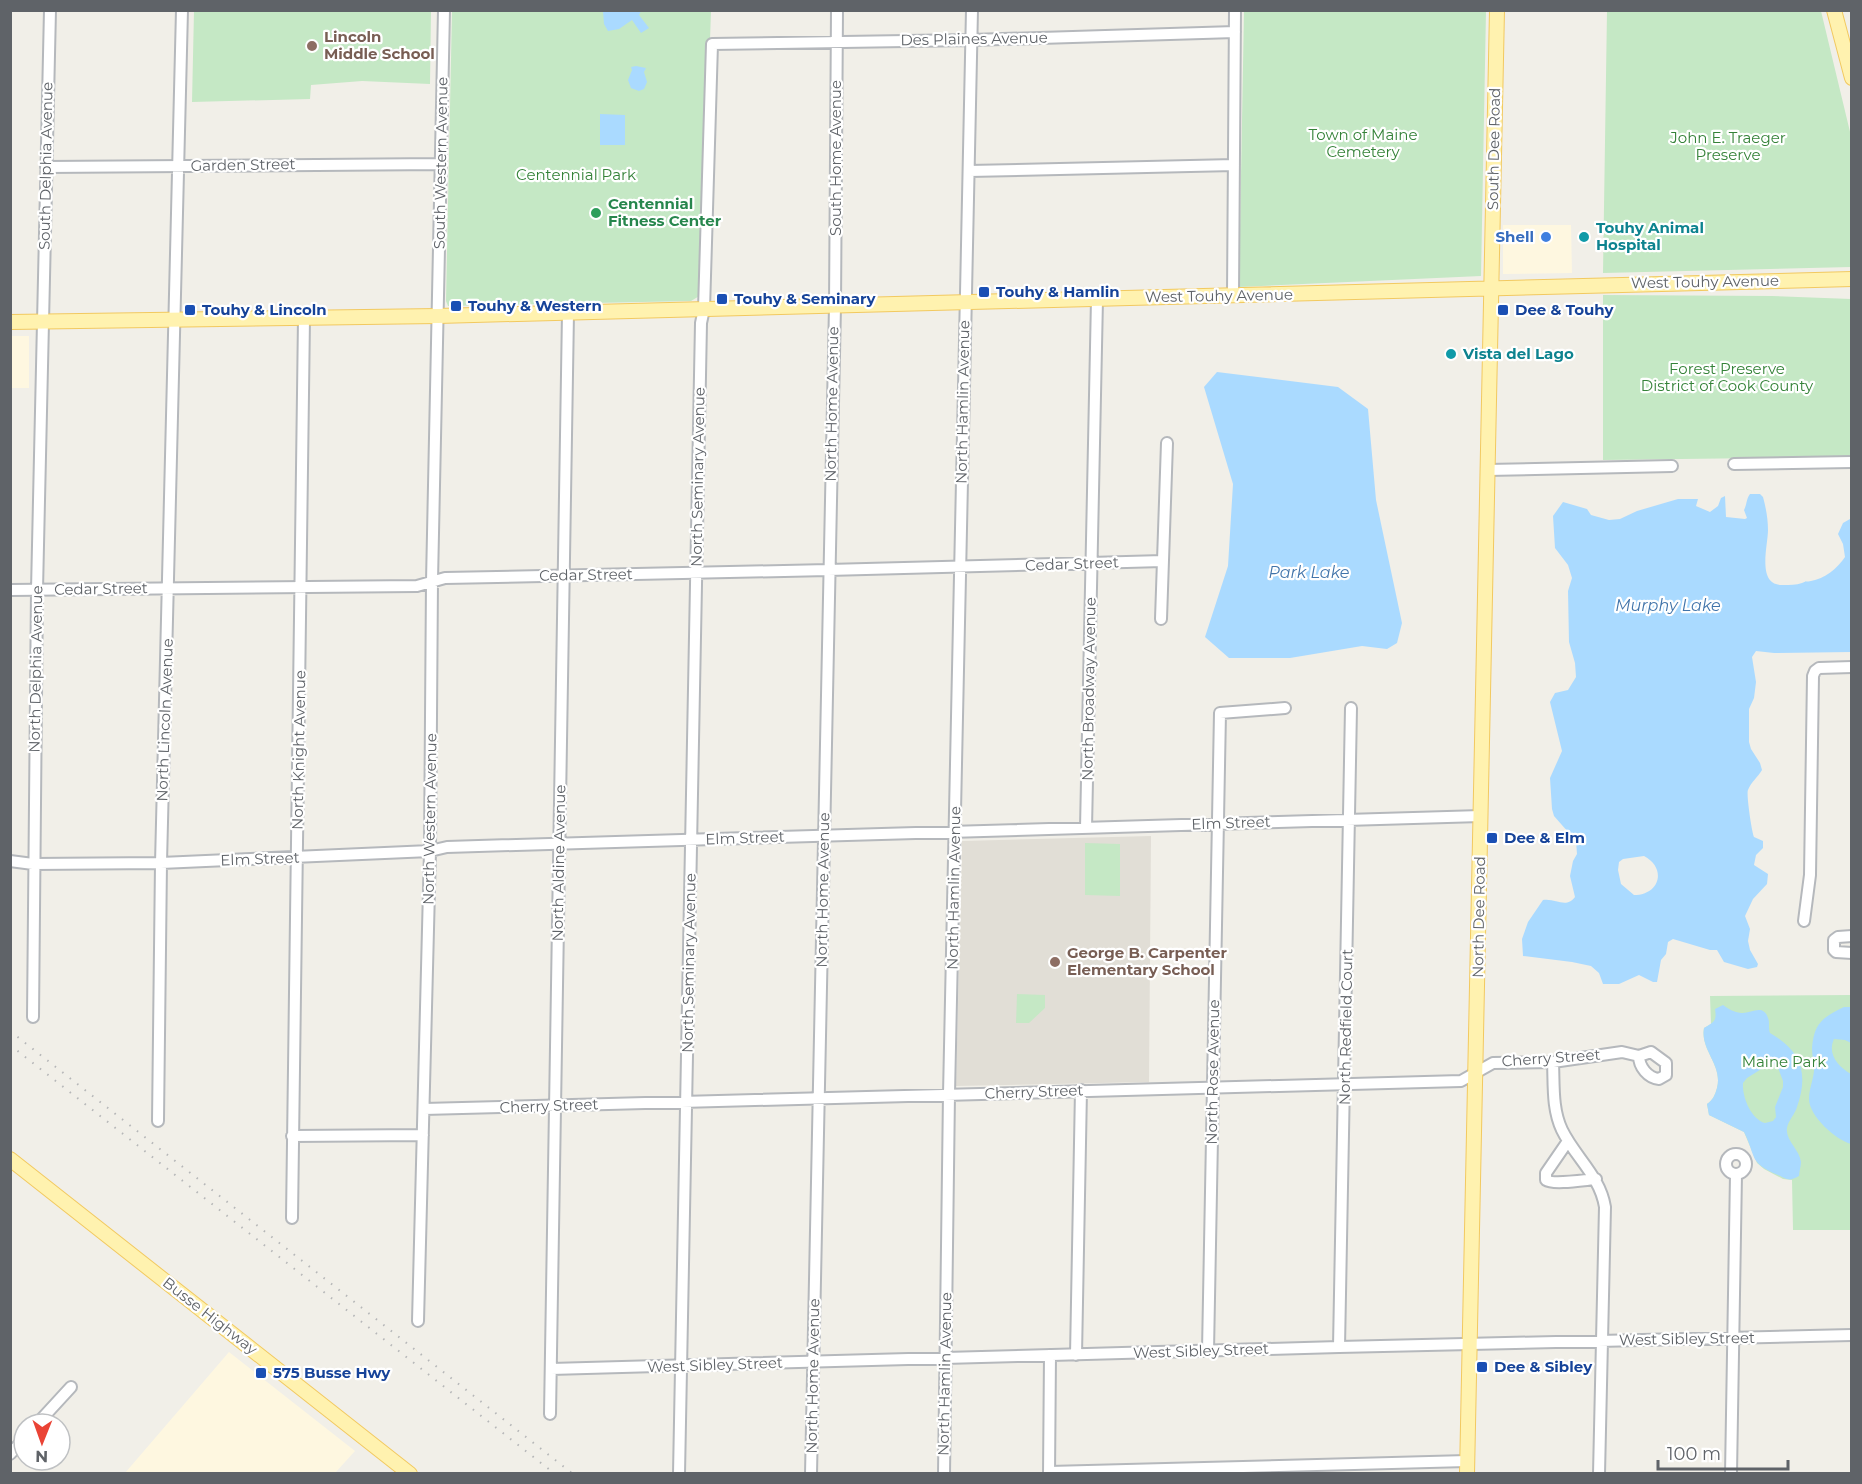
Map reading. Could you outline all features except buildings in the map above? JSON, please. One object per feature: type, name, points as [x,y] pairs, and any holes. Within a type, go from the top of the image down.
[{"type":"main road","name":"South Dee Road","points":[[1490,288],[1497,10]]},
{"type":"main road","points":[[1834,10],[1851,78]]},
{"type":"main road","name":"West Touhy Avenue","points":[[10,322],[568,313],[1851,279]]},
{"type":"main road","name":"North Dee Road","points":[[1467,1467],[1490,288]]},
{"type":"main road","name":"Busse Highway","points":[[10,1159],[410,1473]]},
{"type":"street","name":"South Delphia Avenue","points":[[44,322],[50,10]]},
{"type":"street","name":"North Lincoln Avenue","points":[[158,1121],[161,863],[182,10]]},
{"type":"street","name":"South Western Avenue","points":[[438,316],[444,10]]},
{"type":"street","name":"South Home Avenue","points":[[835,306],[837,10]]},
{"type":"street","name":"North Hamlin Avenue","points":[[944,1473],[949,1094],[972,10]]},
{"type":"street","points":[[1233,295],[1235,10]]},
{"type":"street","name":"Des Plaines Avenue","points":[[712,44],[971,40],[1235,32]]},
{"type":"street","name":"North Seminary Avenue","points":[[679,1473],[700,323],[704,309],[712,44]]},
{"type":"street","name":"Garden Street","points":[[46,167],[441,164]]},
{"type":"street","points":[[969,171],[1234,165]]},
{"type":"street","name":"North Broadway Avenue","points":[[1086,828],[1097,299]]},
{"type":"street","name":"North Home Avenue","points":[[812,1473],[835,306]]},
{"type":"street","name":"North Aldine Avenue","points":[[550,1414],[568,313]]},
{"type":"street","name":"North Western Avenue","points":[[418,1321],[430,851],[432,581],[438,316]]},
{"type":"street","name":"North Knight Avenue","points":[[292,1218],[304,318]]},
{"type":"street","name":"North Delphia Avenue","points":[[33,1017],[37,590],[44,322]]},
{"type":"street","points":[[1161,619],[1167,443]]},
{"type":"street","points":[[1734,464],[1851,462]]},
{"type":"street","points":[[1487,470],[1672,466]]},
{"type":"street","name":"Cedar Street","points":[[10,590],[417,586],[445,578],[1163,561]]},
{"type":"street","points":[[1804,921],[1810,875],[1813,676],[1819,668],[1851,667]]},
{"type":"street","name":"North Rose Avenue","points":[[1208,1351],[1220,713],[1285,708]]},
{"type":"street","name":"North Redfield Court","points":[[1339,1347],[1351,708]]},
{"type":"street","name":"Elm Street","points":[[10,861],[33,864],[161,863],[430,851],[447,847],[1481,816]]},
{"type":"street","points":[[1851,936],[1834,940],[1836,952],[1851,953]]},
{"type":"street","name":"Cherry Street","points":[[424,1109],[1461,1081],[1493,1063],[1553,1062],[1622,1053],[1639,1056]]},
{"type":"street","points":[[1553,1062],[1554,1100],[1557,1116],[1568,1141],[1596,1179],[1605,1207],[1599,1473]]},
{"type":"street","points":[[1076,1355],[1081,1090]]},
{"type":"street","points":[[292,1136],[423,1135]]},
{"type":"street","points":[[1568,1141],[1546,1173],[1546,1180],[1553,1184],[1569,1180],[1596,1179]]},
{"type":"street","points":[[1731,1473],[1736,1174]]},
{"type":"street","name":"West Sibley Street","points":[[550,1369],[1851,1335]]},
{"type":"street","points":[[1050,1355],[1048,1473],[1467,1467]]},
{"type":"street","points":[[49,1412],[71,1387]]},
{"type":"shaded area","points":[[1503,225],[1571,225],[1572,273],[1503,274]]},
{"type":"shaded area","points":[[10,336],[29,336],[29,388],[11,388]]},
{"type":"shaded area","name":"George B. Carpenter Elementary School","points":[[1151,836],[1149,1082],[956,1086],[962,841]]},
{"type":"shaded area","points":[[229,1352],[355,1451],[335,1473],[125,1473]]},
{"type":"green space","name":"Lincoln Middle School","points":[[194,11],[431,11],[430,84],[362,81],[311,85],[310,99],[192,102]]},
{"type":"green space","name":"Centennial Park","points":[[452,11],[711,11],[710,40],[706,46],[701,295],[691,301],[448,306],[446,301]]},
{"type":"green space","name":"Town of Maine Cemetery","points":[[1244,11],[1486,11],[1481,276],[1239,287]]},
{"type":"green space","name":"John E. Traeger Preserve","points":[[1607,11],[1821,11],[1851,136],[1851,267],[1603,273]]},
{"type":"green space","name":"Forest Preserve District of Cook County","points":[[1603,295],[1851,299],[1851,457],[1603,460]]},
{"type":"green space","points":[[1085,843],[1120,844],[1120,896],[1085,895]]},
{"type":"green space","points":[[1017,994],[1045,995],[1045,1008],[1029,1023],[1016,1023]]},
{"type":"green space","name":"Maine Park","points":[[1851,995],[1851,1230],[1793,1230],[1792,1180],[1783,1179],[1764,1169],[1757,1163],[1744,1132],[1709,1115],[1707,1104],[1715,1095],[1718,1080],[1704,1036],[1704,1028],[1711,1024],[1710,996]]},
{"type":"water","points":[[603,11],[641,11],[639,15],[649,28],[641,33],[632,20],[619,29],[608,31],[604,24]]},
{"type":"water","points":[[631,67],[646,68],[644,72],[647,82],[644,89],[639,91],[631,88],[628,80]]},
{"type":"water","points":[[600,114],[625,115],[625,145],[600,145]]},
{"type":"water","name":"Park Lake","points":[[1217,372],[1338,387],[1368,409],[1376,500],[1402,623],[1397,643],[1387,649],[1362,646],[1290,658],[1229,658],[1205,637],[1228,566],[1233,484],[1204,387]]},
{"type":"water","name":"Murphy Lake","points":[[1760,494],[1763,497],[1768,526],[1766,572],[1775,584],[1797,584],[1816,580],[1839,565],[1845,557],[1843,544],[1838,534],[1843,523],[1850,519],[1852,512],[1851,652],[1774,653],[1756,651],[1752,657],[1756,682],[1754,698],[1749,709],[1749,742],[1762,770],[1749,787],[1748,798],[1754,837],[1763,841],[1763,848],[1756,855],[1754,865],[1768,874],[1767,884],[1753,899],[1745,916],[1750,929],[1748,941],[1750,950],[1758,964],[1757,967],[1748,969],[1724,962],[1717,950],[1673,939],[1668,942],[1666,954],[1661,960],[1657,982],[1639,975],[1619,984],[1603,984],[1599,973],[1591,966],[1523,956],[1522,939],[1528,922],[1543,900],[1564,903],[1575,897],[1570,876],[1577,854],[1576,841],[1554,816],[1550,778],[1562,751],[1550,702],[1555,693],[1568,690],[1576,677],[1569,642],[1568,591],[1572,578],[1568,565],[1555,548],[1553,516],[1563,502],[1587,509],[1591,515],[1609,520],[1620,519],[1637,511],[1678,499],[1698,499],[1696,506],[1710,512],[1725,496],[1726,517],[1745,519],[1747,518],[1744,510],[1749,496]],"holes":[[[1644,856],[1651,861],[1658,874],[1655,886],[1650,891],[1634,895],[1621,884],[1619,862],[1623,859]]]},
{"type":"water","points":[[1723,1005],[1741,1013],[1763,1011],[1769,1020],[1770,1033],[1789,1047],[1800,1064],[1801,1095],[1787,1128],[1788,1137],[1801,1162],[1799,1176],[1796,1178],[1786,1179],[1757,1163],[1744,1132],[1709,1115],[1707,1104],[1715,1095],[1718,1080],[1705,1043],[1704,1028],[1714,1021],[1715,1009]],"holes":[[[1771,1063],[1777,1065],[1783,1087],[1775,1107],[1776,1117],[1773,1121],[1765,1123],[1760,1121],[1748,1107],[1743,1083]]]},
{"type":"water","points":[[1844,1007],[1851,1007],[1851,1043],[1834,1039],[1832,1050],[1838,1064],[1851,1074],[1851,1144],[1838,1138],[1818,1120],[1810,1106],[1809,1099],[1814,1071],[1812,1048],[1815,1032],[1825,1018]]},
{"type":"railway","points":[[10,1031],[573,1474]]},
{"type":"railway","points":[[10,1045],[555,1474]]},
{"type":"place","name":"Lincoln Middle School","points":[[312,46]]},
{"type":"place","name":"Centennial Fitness Center","points":[[596,213]]},
{"type":"place","name":"Shell","points":[[1546,237]]},
{"type":"place","name":"Touhy Animal Hospital","points":[[1584,237]]},
{"type":"place","name":"Touhy & Hamlin","points":[[984,292]]},
{"type":"place","name":"Touhy & Seminary","points":[[722,299]]},
{"type":"place","name":"Touhy & Western","points":[[456,306]]},
{"type":"place","name":"Touhy & Lincoln","points":[[190,310]]},
{"type":"place","name":"Dee & Touhy","points":[[1503,310]]},
{"type":"place","name":"Vista del Lago","points":[[1451,354]]},
{"type":"place","name":"Dee & Elm","points":[[1492,838]]},
{"type":"place","name":"George B. Carpenter Elementary School","points":[[1055,962]]},
{"type":"place","name":"Dee & Sibley","points":[[1482,1367]]},
{"type":"place","name":"575 Busse Hwy","points":[[261,1373]]}]
